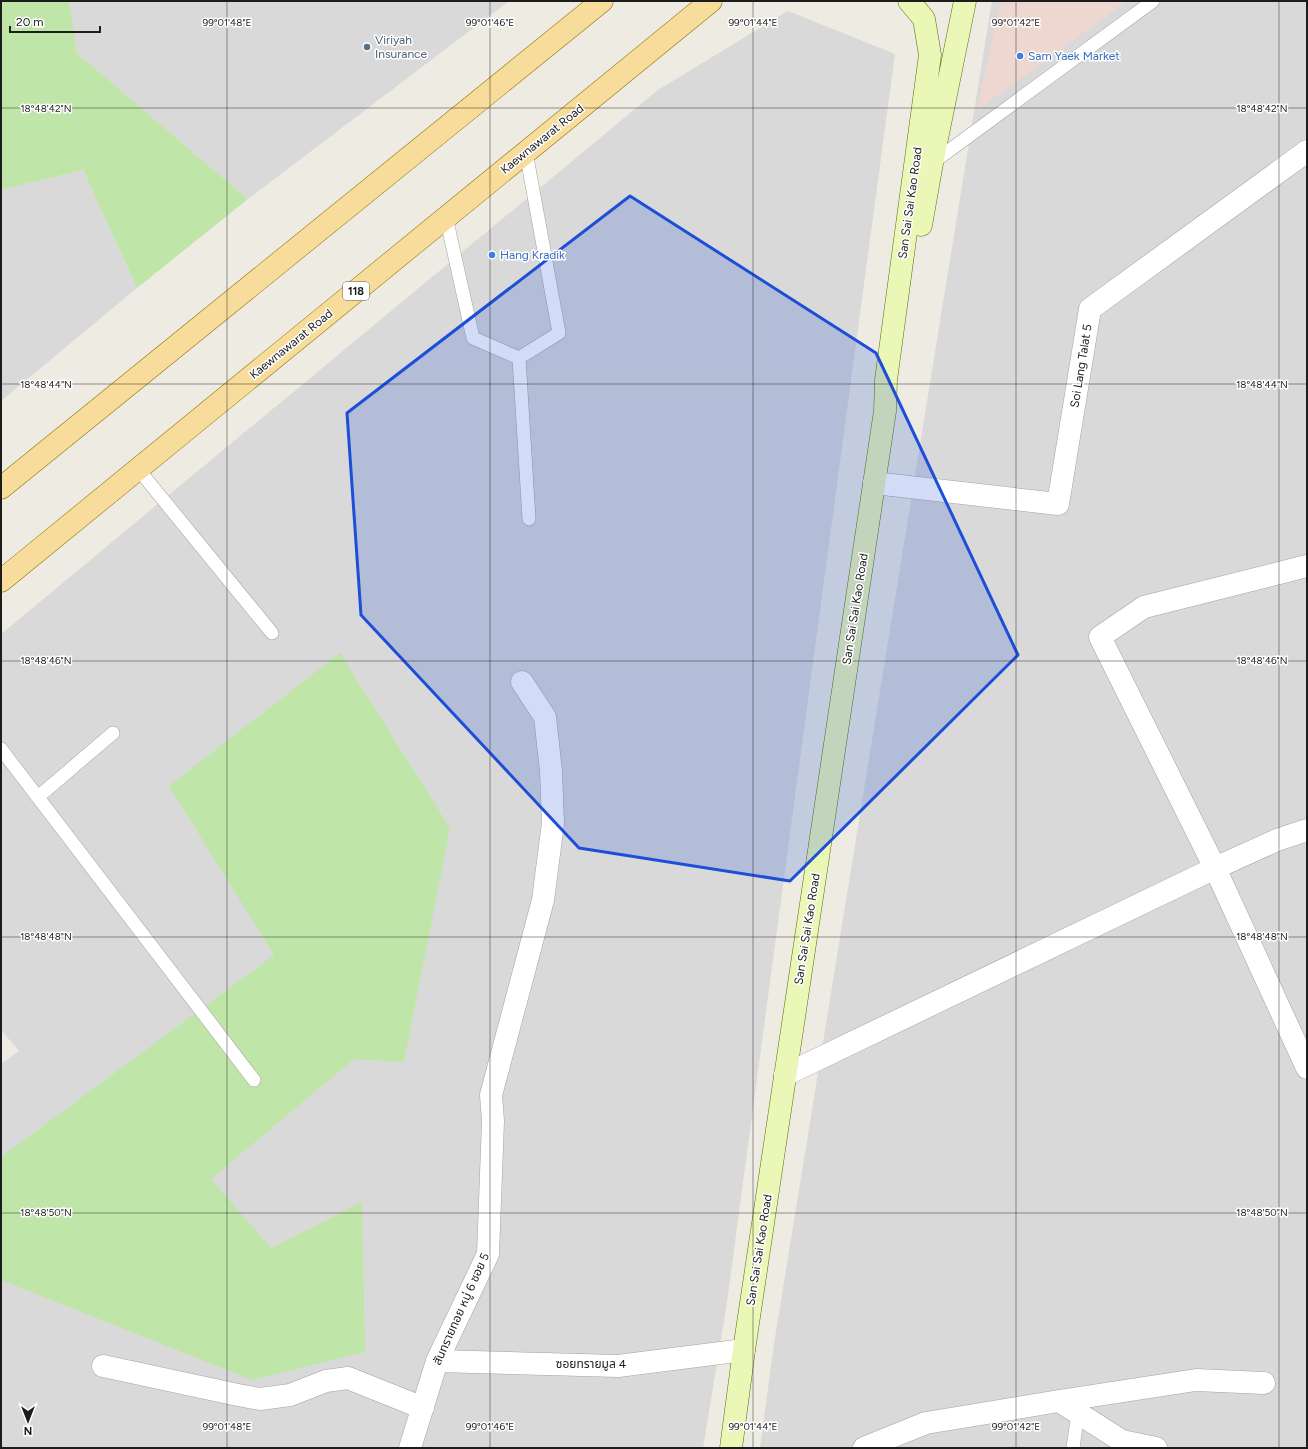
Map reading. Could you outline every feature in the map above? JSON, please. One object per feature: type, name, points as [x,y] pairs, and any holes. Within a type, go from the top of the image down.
[{"type":"main road","points":[[1,488],[602,1]]},
{"type":"main road","name":"Kaewnawarat Road","points":[[1,581],[710,1]]},
{"type":"main road","name":"San Sai Sai Kao Road","points":[[731,1448],[744,1350],[885,411],[888,372],[930,55],[924,19],[909,1]]},
{"type":"main road","name":"San Sai Sai Kao Road","points":[[885,411],[895,383],[932,163],[964,1]]},
{"type":"street","name":"Soi Lang Talat 5","points":[[874,483],[1058,504],[1090,309],[1307,151]]},
{"type":"street","points":[[1307,566],[1144,607],[1100,637],[1301,1042],[1307,1068]]},
{"type":"street","name":"สันทรายทอย หมู่ 6 ซอย 5","points":[[410,1448],[437,1361],[488,1254],[493,1122],[491,1095],[543,900],[553,823],[551,772],[545,717],[522,682]]},
{"type":"street","points":[[785,1075],[1215,868],[1277,840],[1307,830]]},
{"type":"street","name":"ซอยทรายมูล 4","points":[[437,1361],[618,1366],[744,1350]]},
{"type":"street","points":[[102,1366],[260,1399],[290,1395],[326,1381],[348,1378],[422,1408]]},
{"type":"street","points":[[864,1448],[926,1423],[1059,1401],[1196,1380],[1264,1384]]},
{"type":"street","points":[[1059,1401],[1122,1441],[1156,1448]]},
{"type":"lane","points":[[932,163],[1154,1]]},
{"type":"lane","points":[[519,358],[559,333],[526,152]]},
{"type":"lane","points":[[446,217],[473,338],[519,358]]},
{"type":"lane","points":[[519,358],[529,520]]},
{"type":"lane","points":[[138,469],[272,633]]},
{"type":"lane","points":[[38,797],[113,733]]},
{"type":"lane","points":[[1,749],[254,1080]]},
{"type":"lane","points":[[1073,1448],[1078,1413]]},
{"type":"highlighted area","points":[[630,196],[876,353],[1018,655],[790,881],[579,848],[361,615],[347,413]]},
{"type":"shaded area","points":[[69,1],[509,1],[248,199],[77,53]]},
{"type":"shaded area","points":[[992,1],[1307,1],[1307,1448],[760,1448],[774,1344]]},
{"type":"shaded area","name":"Sam Yaek Market","points":[[1001,1],[1127,1],[977,110]]},
{"type":"shaded area","points":[[788,11],[895,54],[726,1309],[703,1448],[1,1448],[1,1064],[19,1051],[1,1030],[1,634],[658,90]]},
{"type":"shaded area","points":[[83,170],[137,288],[1,401],[1,190]]},
{"type":"green space","points":[[1,1],[69,1],[77,53],[248,199],[137,288],[83,170],[1,190]]},
{"type":"green space","points":[[340,653],[450,828],[404,1062],[354,1059],[211,1179],[271,1248],[362,1202],[365,1352],[252,1380],[1,1280],[1,1157],[274,955],[169,786]]},
{"type":"place","name":"Viriyah Insurance","points":[[367,47]]},
{"type":"place","name":"Sam Yaek Market","points":[[1020,56]]},
{"type":"place","name":"Hang Kradik","points":[[492,255]]}]
